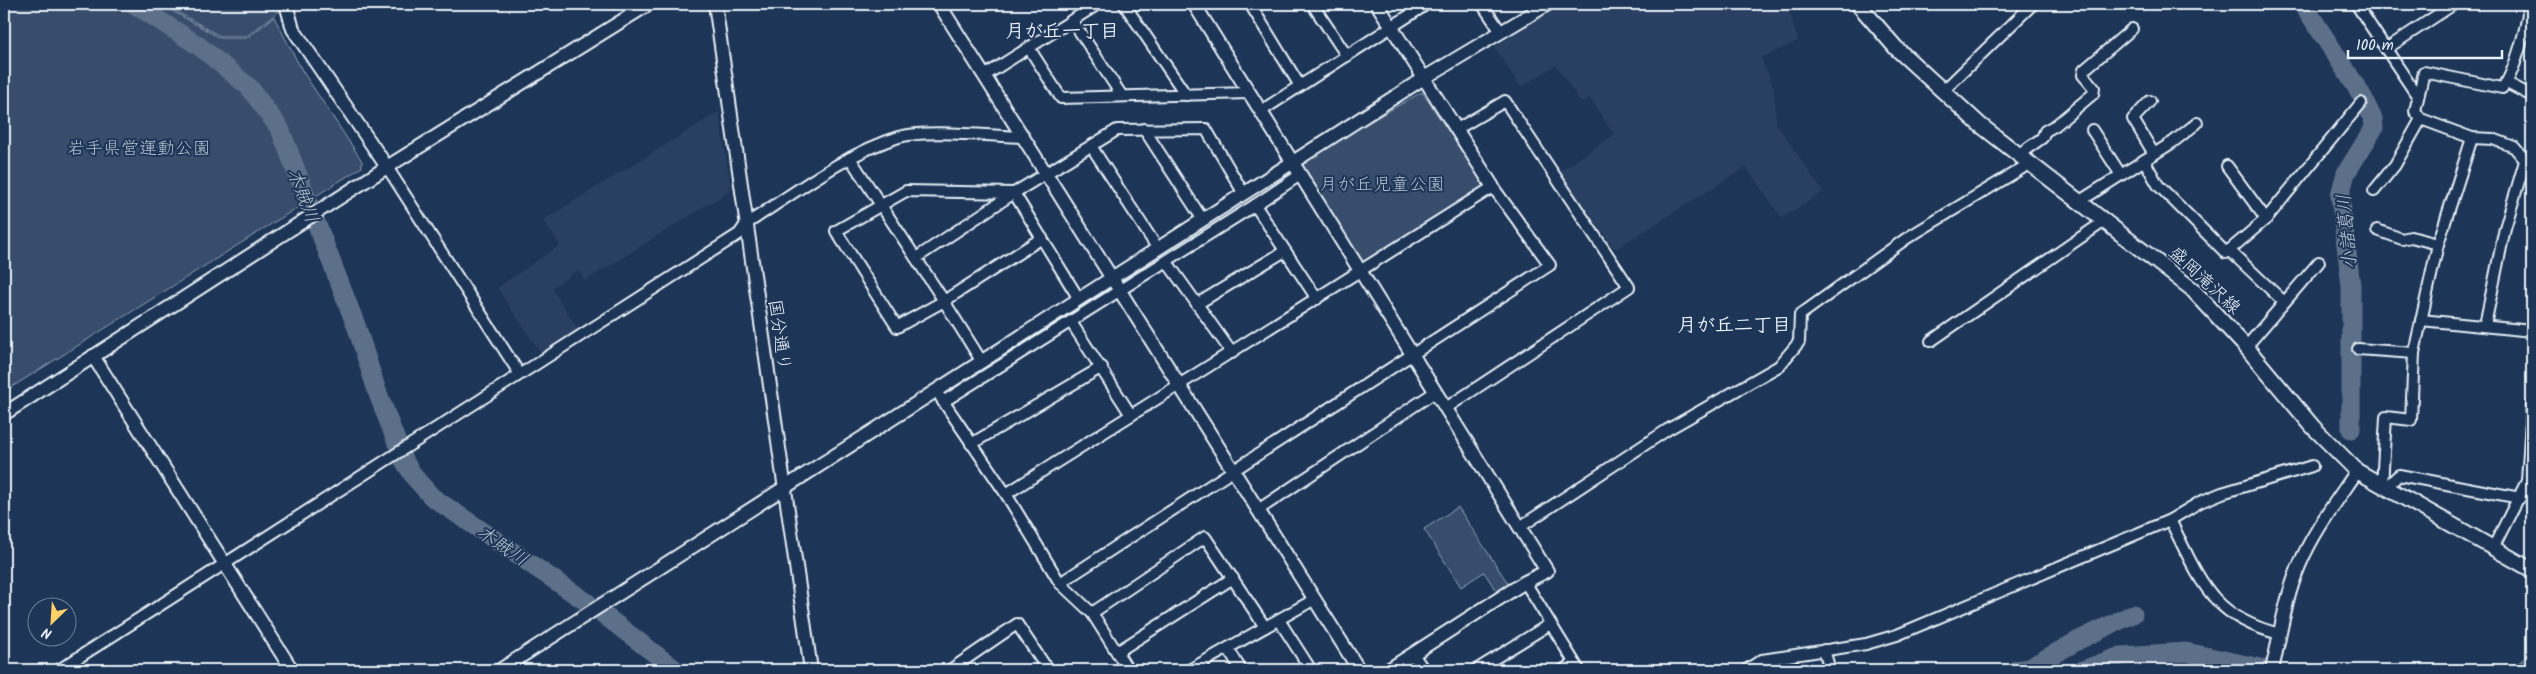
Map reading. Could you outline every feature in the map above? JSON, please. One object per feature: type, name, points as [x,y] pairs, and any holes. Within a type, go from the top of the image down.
[{"type":"main road","name":"盛岡滝沢線","points":[[1858,4],[1896,48],[1942,92],[2024,160],[2106,220],[2192,290],[2246,347],[2313,428],[2357,471],[2532,570]]},
{"type":"street","points":[[286,4],[293,29],[387,167],[519,373]]},
{"type":"street","points":[[4,414],[387,167],[649,4]]},
{"type":"street","name":"国分通り","points":[[715,4],[812,670]]},
{"type":"street","points":[[938,4],[1359,670]]},
{"type":"street","points":[[984,76],[1098,4]]},
{"type":"street","points":[[1124,4],[1186,95]]},
{"type":"street","points":[[1195,4],[1547,571],[1525,582],[1388,670]]},
{"type":"street","points":[[1250,4],[1300,86]]},
{"type":"street","points":[[1312,4],[1347,56]]},
{"type":"street","points":[[1060,583],[1550,265],[1493,187],[1377,4]]},
{"type":"street","points":[[1261,111],[1427,4]]},
{"type":"street","points":[[1482,4],[1501,32]]},
{"type":"street","points":[[500,670],[1424,78],[1548,4]]},
{"type":"street","points":[[1942,92],[2033,4]]},
{"type":"street","points":[[2356,4],[2418,97]]},
{"type":"street","points":[[2386,49],[2443,7],[2454,4]]},
{"type":"street","points":[[2485,325],[2505,228],[2529,164],[2514,147],[2493,139],[2472,138],[2421,120],[2416,111],[2424,72],[2502,88],[2507,83],[2517,60],[2529,7]]},
{"type":"street","points":[[1072,20],[1122,96]]},
{"type":"street","points":[[1520,527],[1667,430],[1779,366],[1799,342],[1800,315],[1907,238],[2024,160],[2042,138],[2045,131],[2056,125],[2093,94],[2094,88],[2083,75],[2084,70],[2132,29]]},
{"type":"street","points":[[1028,48],[1061,98],[1249,93]]},
{"type":"street","points":[[2507,83],[2532,96]]},
{"type":"street","points":[[1446,408],[1629,287],[1506,101],[1456,130]]},
{"type":"street","points":[[2150,101],[2133,119],[2154,154]]},
{"type":"street","points":[[2144,160],[2158,185],[2226,253],[2266,219],[2361,103]]},
{"type":"street","points":[[2374,191],[2395,164],[2421,120]]},
{"type":"street","points":[[2080,201],[2154,154],[2197,123]]},
{"type":"street","points":[[1144,129],[1203,220]]},
{"type":"street","points":[[916,258],[1014,193],[1117,130],[1206,129],[1244,194]]},
{"type":"street","points":[[2092,130],[2120,175]]},
{"type":"street","points":[[59,670],[519,373],[739,234],[746,224],[850,158],[900,136],[925,134],[1021,137]]},
{"type":"street","points":[[2383,487],[2386,417],[2410,420],[2414,353],[2421,320],[2438,244],[2472,138]]},
{"type":"street","points":[[1091,146],[1158,249]]},
{"type":"street","points":[[850,158],[883,206],[982,362]]},
{"type":"street","points":[[2227,166],[2266,219]]},
{"type":"street","points":[[943,402],[1120,292],[1300,175]]},
{"type":"street","points":[[1006,494],[1232,354],[1493,187]]},
{"type":"street","points":[[1014,193],[906,191],[883,206],[836,231],[897,327],[944,301],[1042,238]]},
{"type":"street","points":[[1014,193],[1080,299]]},
{"type":"street","points":[[1255,205],[1317,299]]},
{"type":"street","points":[[1931,341],[2106,220]]},
{"type":"street","points":[[2377,230],[2402,239],[2411,237],[2438,244]]},
{"type":"street","points":[[2229,250],[2284,302]]},
{"type":"street","points":[[1197,304],[1285,251]]},
{"type":"street","points":[[1167,262],[1232,354]]},
{"type":"street","points":[[2246,347],[2319,262]]},
{"type":"street","points":[[2421,320],[2532,330]]},
{"type":"street","points":[[1071,322],[1102,367],[1131,415]]},
{"type":"street","points":[[2358,349],[2414,353]]},
{"type":"street","points":[[93,356],[292,670]]},
{"type":"street","points":[[971,444],[1102,367]]},
{"type":"street","points":[[936,391],[1006,494],[1060,583],[1092,613],[1128,670]]},
{"type":"street","points":[[1258,510],[1436,392]]},
{"type":"street","points":[[2493,548],[2527,481],[2532,405]]},
{"type":"street","points":[[1746,670],[1762,660],[1897,636],[2170,520],[2200,502],[2222,492],[2312,466]]},
{"type":"street","points":[[2272,670],[2290,590],[2299,566],[2327,514],[2357,471]]},
{"type":"street","points":[[2383,487],[2399,475],[2520,498]]},
{"type":"street","points":[[2170,520],[2202,581],[2223,608],[2238,620],[2279,637]]},
{"type":"street","points":[[1092,613],[1205,537],[1265,627]]},
{"type":"street","points":[[1117,652],[1232,578]]},
{"type":"street","points":[[1525,582],[1576,667],[1563,670]]},
{"type":"street","points":[[1189,670],[1315,599]]},
{"type":"street","points":[[1279,620],[1310,670]]},
{"type":"street","points":[[950,670],[961,667],[1017,624],[1048,670]]},
{"type":"street","points":[[1476,670],[1550,624]]},
{"type":"street","points":[[1228,648],[1241,670]]},
{"type":"street","points":[[1824,650],[1830,670]]},
{"type":"street","points":[[1413,654],[1424,670]]},
{"type":"shaded area","points":[[1567,4],[1787,4],[1798,41],[1761,58],[1774,88],[1776,123],[1823,192],[1782,218],[1746,167],[1617,248],[1613,248],[1600,227],[1593,226],[1560,176],[1562,170],[1614,135],[1590,98],[1581,103],[1556,65],[1521,87],[1494,47],[1530,23]]},
{"type":"shaded area","points":[[719,112],[731,190],[585,281],[578,270],[552,288],[578,330],[541,353],[497,288],[560,245],[543,220]]},
{"type":"green space","name":"岩手県営運動公園","points":[[4,4],[160,4],[220,38],[247,38],[274,17],[303,72],[362,161],[362,167],[4,392]]},
{"type":"green space","points":[[163,4],[280,4],[281,10],[247,36],[220,36]]},
{"type":"green space","name":"月が丘児童公園","points":[[1422,92],[1486,187],[1365,269],[1298,163]]},
{"type":"green space","points":[[1458,507],[1509,585],[1497,592],[1484,572],[1461,587],[1424,529]]},
{"type":"waterway","name":"木賊川","points":[[134,4],[199,46],[249,87],[280,129],[357,328],[377,391],[397,443]]},
{"type":"waterway","name":"小諸葛川","points":[[2303,4],[2361,94],[2373,119],[2374,128],[2346,173],[2340,195],[2351,286],[2351,429]]},
{"type":"waterway","name":"木賊川","points":[[403,459],[415,478],[432,497],[588,603]]},
{"type":"waterway","name":"小諸葛川","points":[[2016,670],[2029,668],[2079,640],[2133,614]]},
{"type":"waterway","name":"木賊川","points":[[604,615],[676,670]]},
{"type":"waterway","points":[[2083,670],[2121,656],[2186,652],[2270,670]]},
{"type":"waterway","points":[[2523,670],[2532,665]]},
{"type":"district","name":"月が丘一丁目","points":[[1062,30]]},
{"type":"district","name":"月が丘二丁目","points":[[1734,324]]}]
